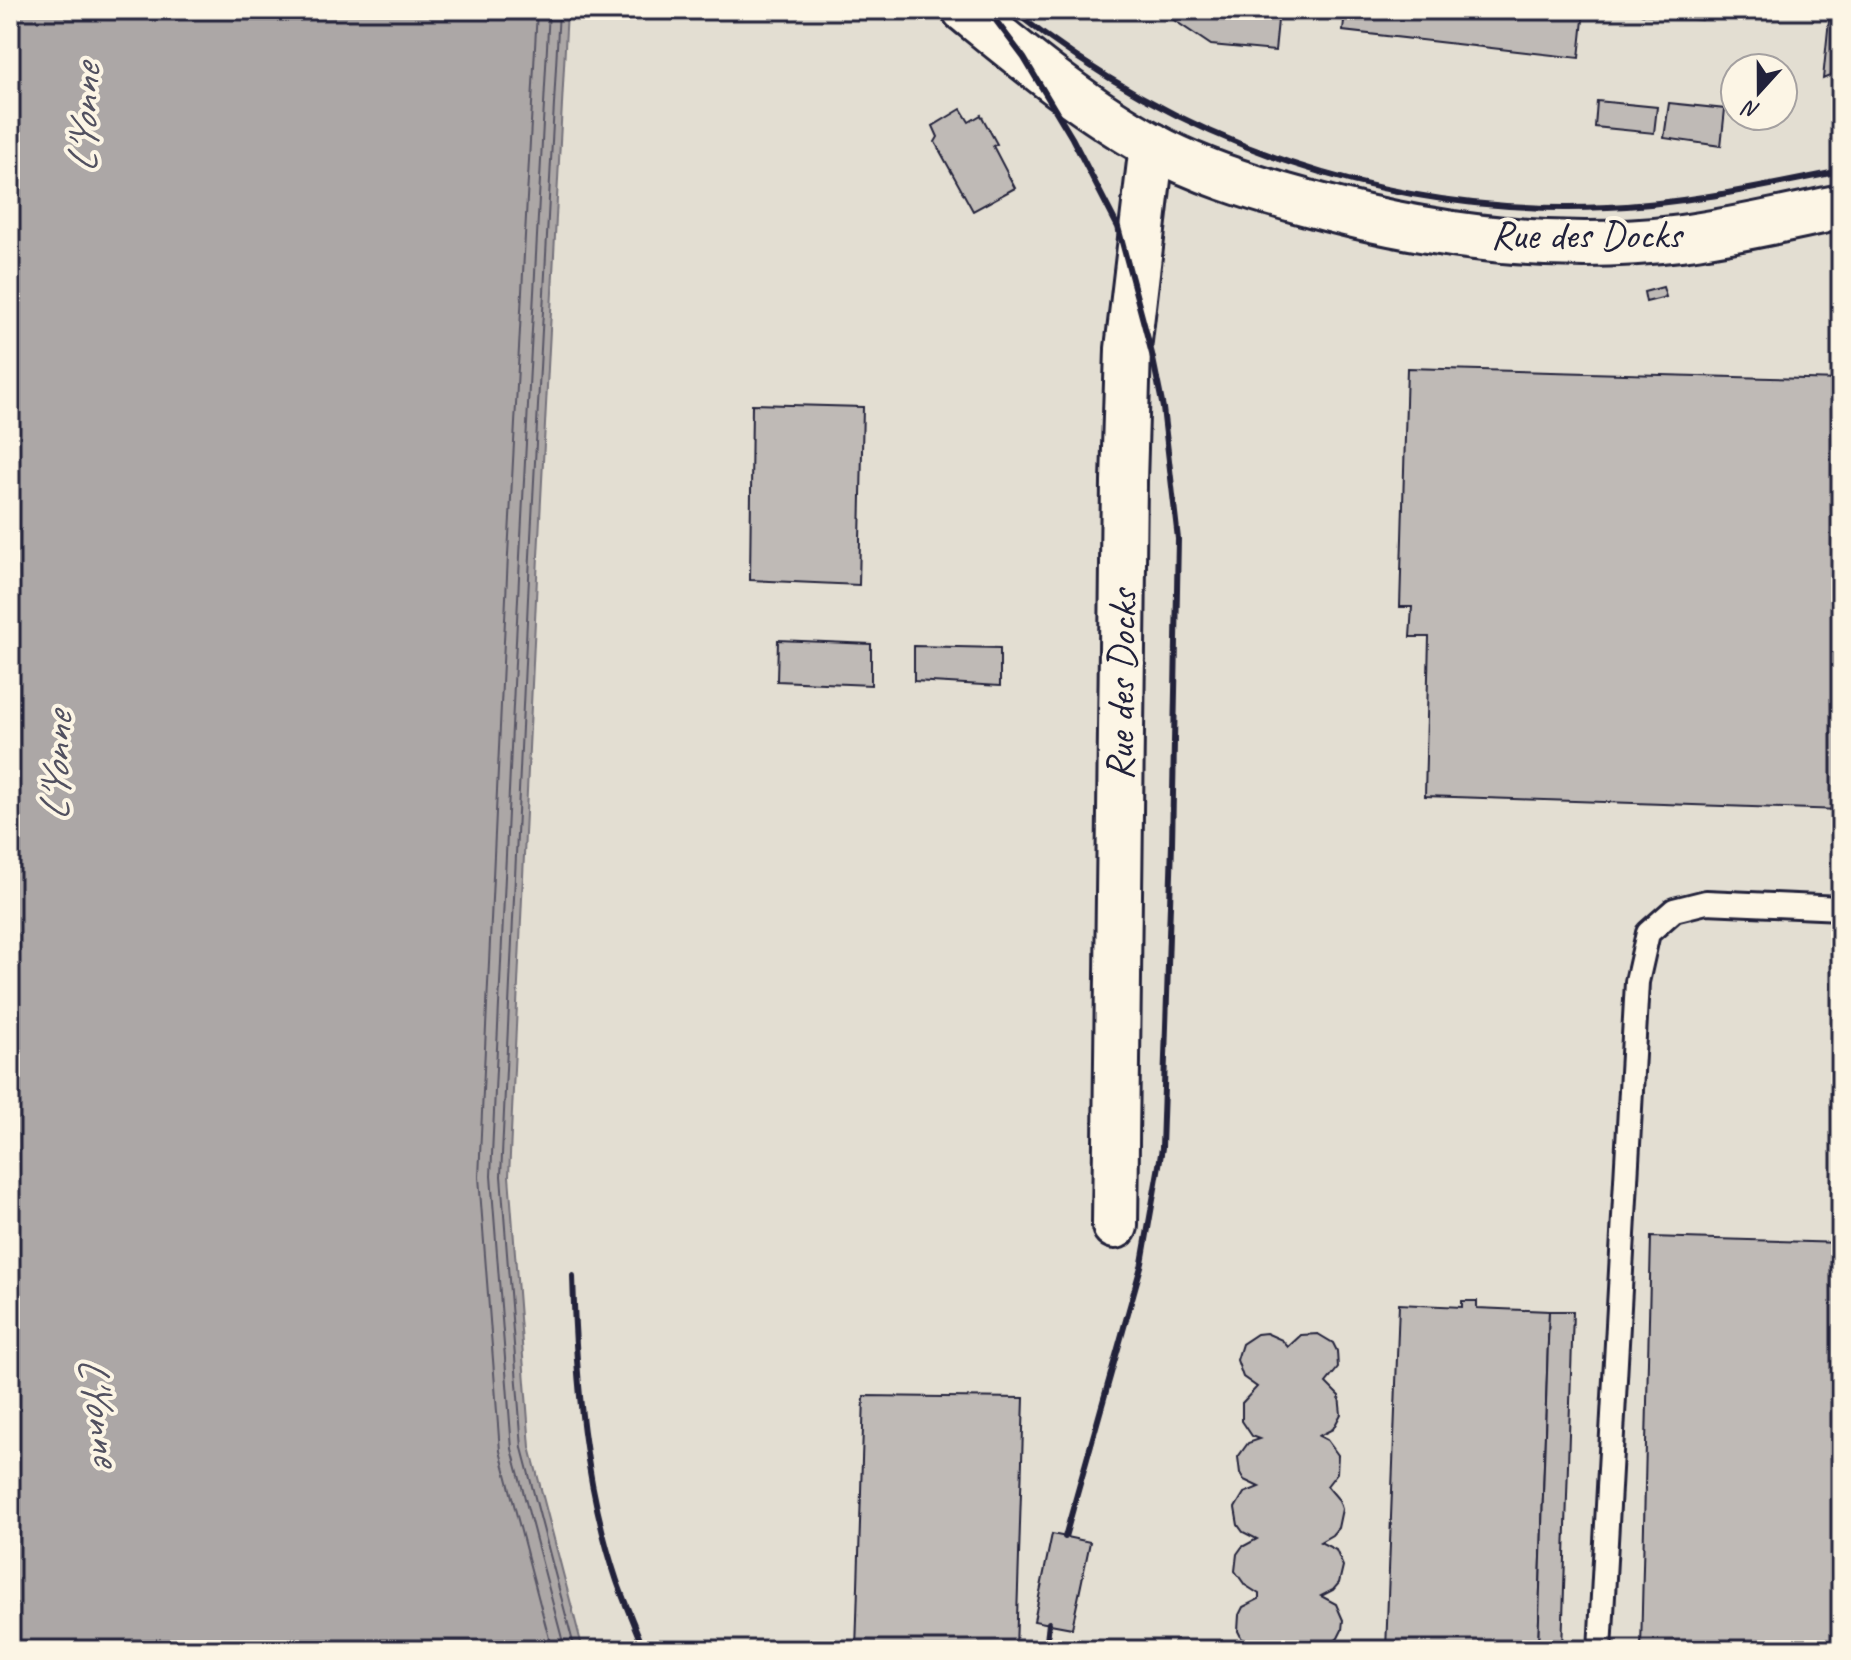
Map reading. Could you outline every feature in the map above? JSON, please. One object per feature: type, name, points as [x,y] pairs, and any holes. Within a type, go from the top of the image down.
[{"type":"street","name":"Rue des Docks","points":[[965,10],[1078,98],[1152,145],[1261,191],[1325,208],[1428,230],[1512,241],[1579,243],[1679,238],[1841,207]]},
{"type":"street","name":"Rue des Docks","points":[[1115,1226],[1128,349],[1152,145]]},
{"type":"lane","points":[[1600,1650],[1637,982],[1648,933],[1674,910],[1706,902],[1841,908]]},
{"type":"shaded area","points":[[567,10],[1841,10],[1841,1650],[583,1650],[530,1447],[509,1176]]},
{"type":"water","name":"L'Yonne","points":[[10,10],[567,10],[509,1176],[530,1447],[583,1650],[10,1650]]},
{"type":"building","points":[[1159,10],[1279,10],[1275,51],[1211,45]]},
{"type":"building","points":[[1345,10],[1584,10],[1579,58],[1343,31]]},
{"type":"building","points":[[1643,10],[1703,10],[1702,20],[1642,14]]},
{"type":"building","points":[[1830,10],[1841,10],[1841,71],[1823,79]]},
{"type":"building","points":[[1597,101],[1657,107],[1654,133],[1595,127]]},
{"type":"building","points":[[1669,103],[1719,108],[1721,146],[1664,138]]},
{"type":"building","points":[[961,109],[969,122],[981,115],[1015,188],[973,211],[935,142],[938,137],[933,126]]},
{"type":"building","points":[[1663,287],[1666,297],[1646,302],[1644,292]]},
{"type":"building","points":[[1407,368],[1841,380],[1841,810],[1425,796],[1429,637],[1410,637],[1412,607],[1400,607]]},
{"type":"building","points":[[752,404],[863,407],[859,585],[750,580]]},
{"type":"building","points":[[778,640],[871,644],[871,685],[777,681]]},
{"type":"building","points":[[914,646],[1000,648],[1000,686],[914,681]]},
{"type":"building","points":[[1651,1237],[1841,1243],[1841,1650],[1641,1650]]},
{"type":"building","points":[[1462,1301],[1477,1301],[1477,1308],[1549,1311],[1538,1650],[1386,1650],[1399,1304],[1462,1307]]},
{"type":"building","points":[[1549,1311],[1573,1311],[1562,1650],[1538,1650]]},
{"type":"building","points":[[1266,1333],[1282,1340],[1288,1347],[1301,1335],[1318,1334],[1333,1343],[1337,1351],[1338,1368],[1326,1383],[1339,1396],[1341,1414],[1333,1429],[1319,1436],[1327,1440],[1338,1455],[1337,1473],[1327,1486],[1339,1500],[1342,1509],[1338,1528],[1320,1542],[1336,1550],[1343,1566],[1339,1583],[1321,1596],[1336,1604],[1343,1620],[1338,1638],[1326,1648],[1328,1650],[1254,1650],[1238,1631],[1243,1607],[1259,1599],[1259,1594],[1245,1585],[1235,1571],[1237,1554],[1242,1547],[1257,1539],[1243,1532],[1238,1525],[1235,1508],[1244,1493],[1259,1487],[1244,1480],[1238,1457],[1248,1443],[1260,1439],[1252,1436],[1242,1421],[1242,1403],[1257,1387],[1243,1377],[1237,1360],[1242,1344],[1257,1334]]},
{"type":"building","points":[[864,1396],[1024,1398],[1016,1650],[856,1650]]},
{"type":"building","points":[[1052,1534],[1090,1542],[1072,1628],[1034,1621]]},
{"type":"building","points":[[1223,1642],[1223,1650],[1197,1650],[1196,1643]]},
{"type":"railway","points":[[988,10],[1024,58],[1072,138],[1118,227],[1163,408],[1178,539],[1162,1148],[1142,1263],[1065,1537]]},
{"type":"railway","points":[[1012,10],[1078,58],[1147,100],[1218,135],[1292,163],[1368,185],[1446,200],[1526,207],[1608,207],[1696,198],[1841,171]]},
{"type":"railway","points":[[573,1276],[576,1353],[589,1469],[606,1544],[644,1650]]},
{"type":"railway","points":[[1046,1650],[1049,1623]]}]
